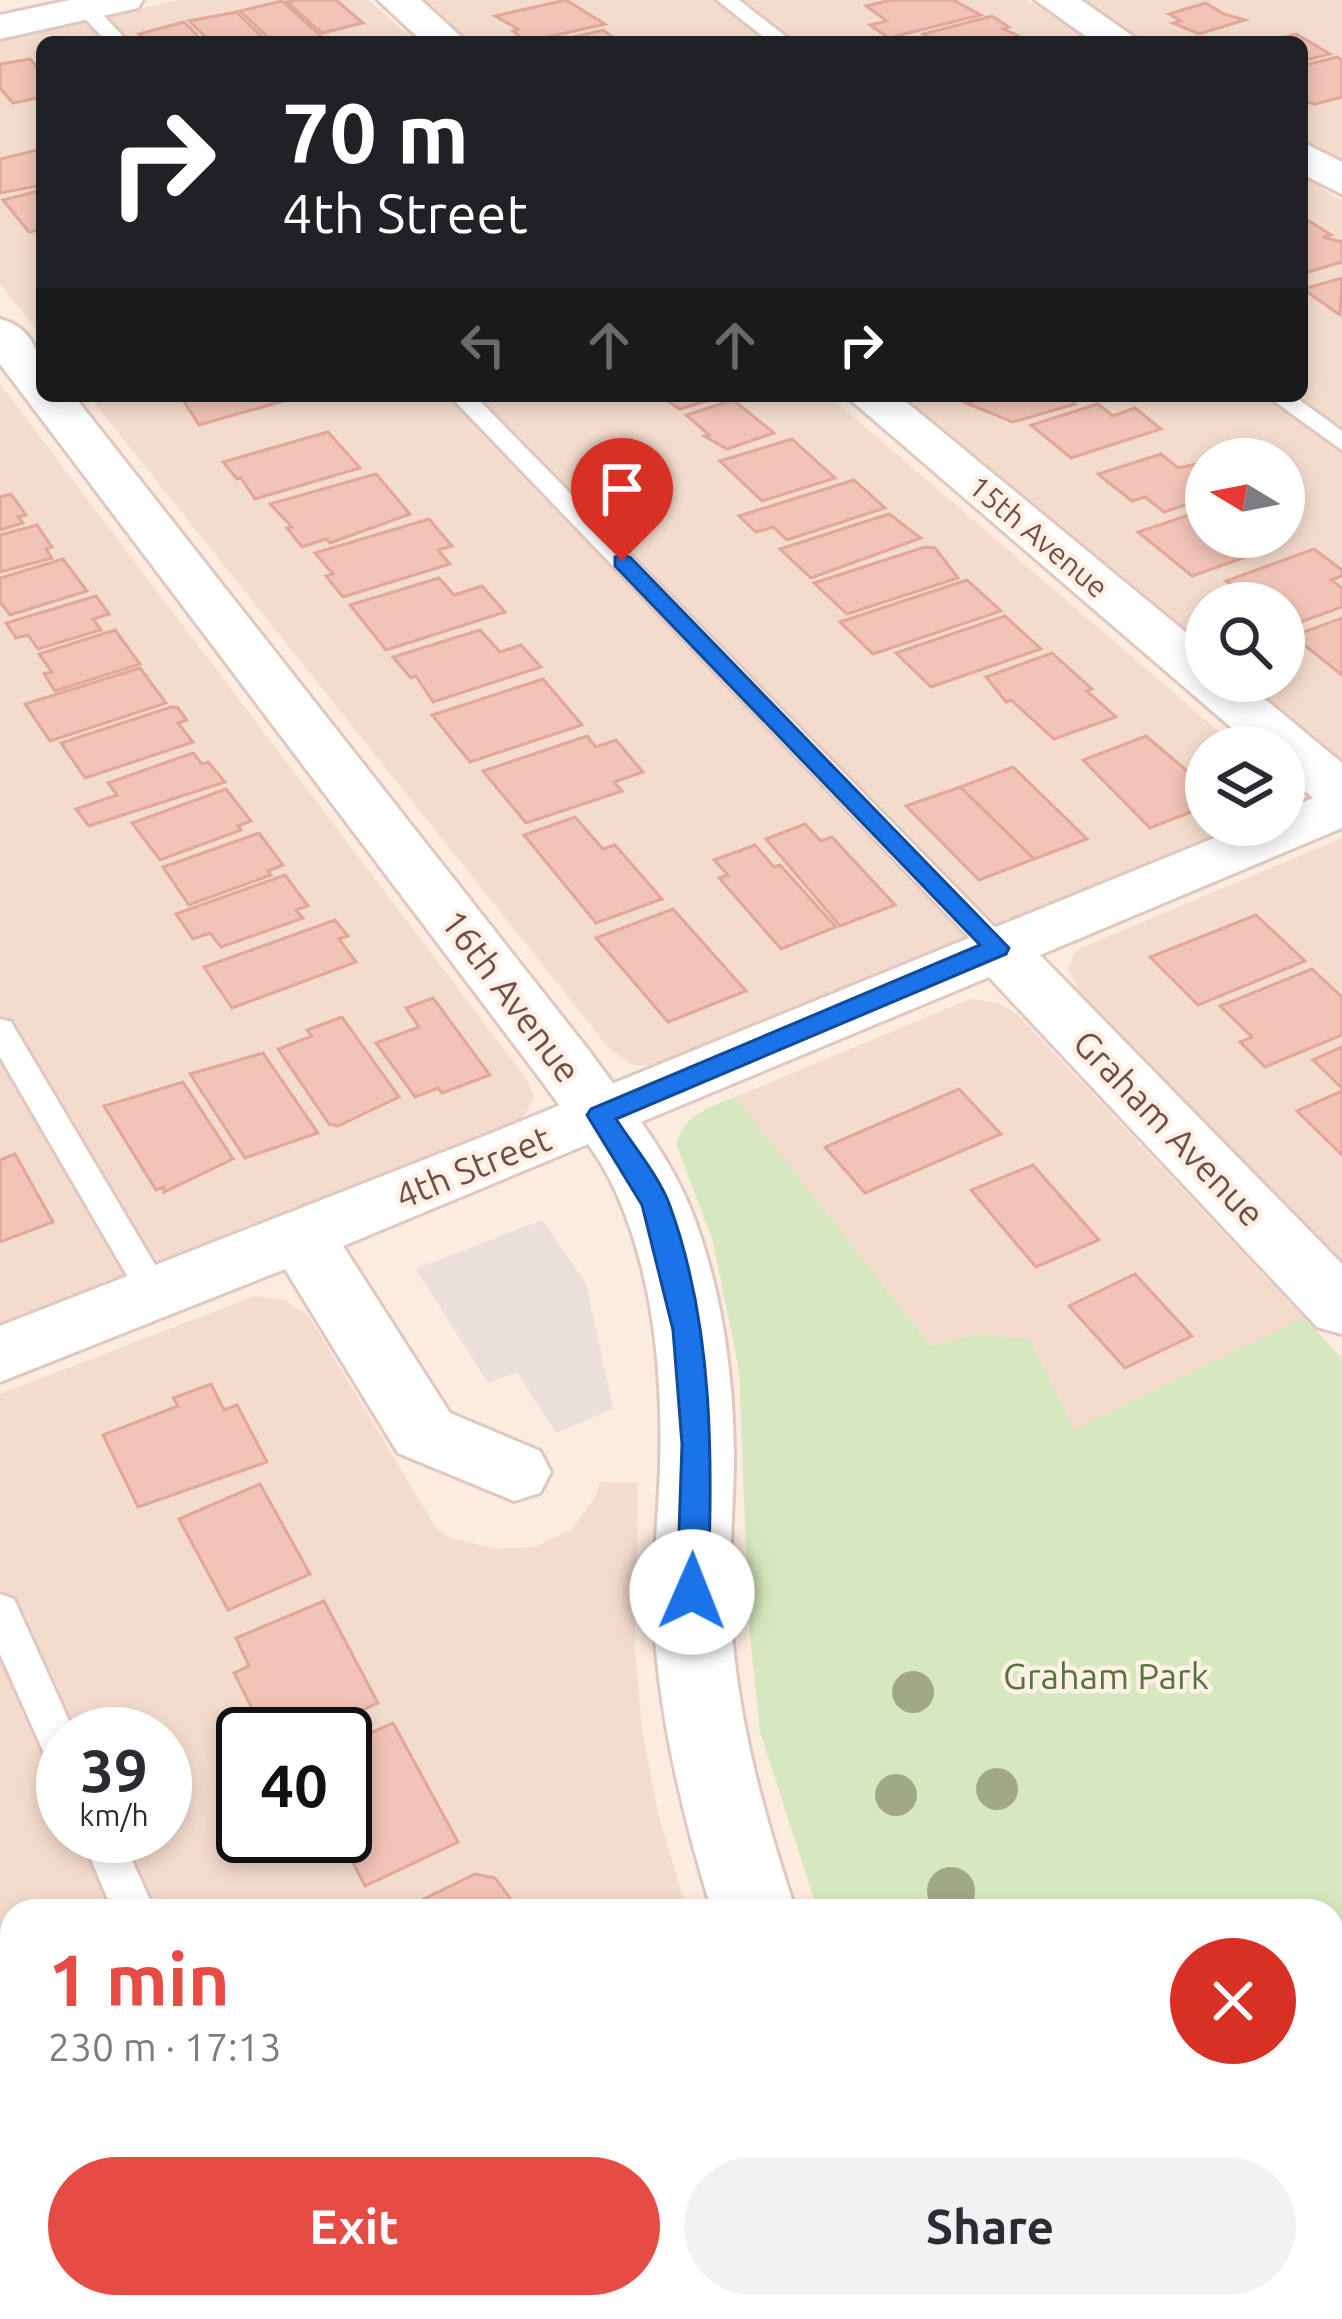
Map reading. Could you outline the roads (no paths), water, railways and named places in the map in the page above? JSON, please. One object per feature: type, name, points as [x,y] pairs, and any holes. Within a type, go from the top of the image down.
[{"type":"street","points":[[397,0],[440,36]]},
{"type":"street","points":[[1054,0],[1111,36]]},
{"type":"street","points":[[0,27],[105,4]]},
{"type":"street","points":[[1308,159],[1342,181]]},
{"type":"street","points":[[0,333],[36,379]]},
{"type":"street","name":"16th Avenue","points":[[54,402],[600,1115],[655,1204],[688,1330],[698,1444],[692,1561],[700,1699],[713,1779],[750,1899]]},
{"type":"street","name":"15th Avenue","points":[[877,402],[1185,660]]},
{"type":"street","name":"15th Avenue","points":[[1235,702],[1342,794]]},
{"type":"street","name":"4th Street","points":[[0,1355],[600,1115],[1342,807]]},
{"type":"street","name":"Graham Avenue","points":[[997,948],[1342,1308]]},
{"type":"street","points":[[299,1237],[334,1285],[424,1433],[514,1472]]},
{"type":"lane","points":[[727,0],[775,36]]},
{"type":"lane","points":[[105,4],[116,36]]},
{"type":"lane","points":[[468,402],[997,948]]},
{"type":"lane","points":[[1287,402],[1342,442]]},
{"type":"lane","points":[[0,1030],[155,1294]]},
{"type":"lane","points":[[0,1610],[43,1707]]},
{"type":"lane","points":[[112,1863],[129,1899]]},
{"type":"park label","name":"Graham Park","points":[[1106,1676]]}]
